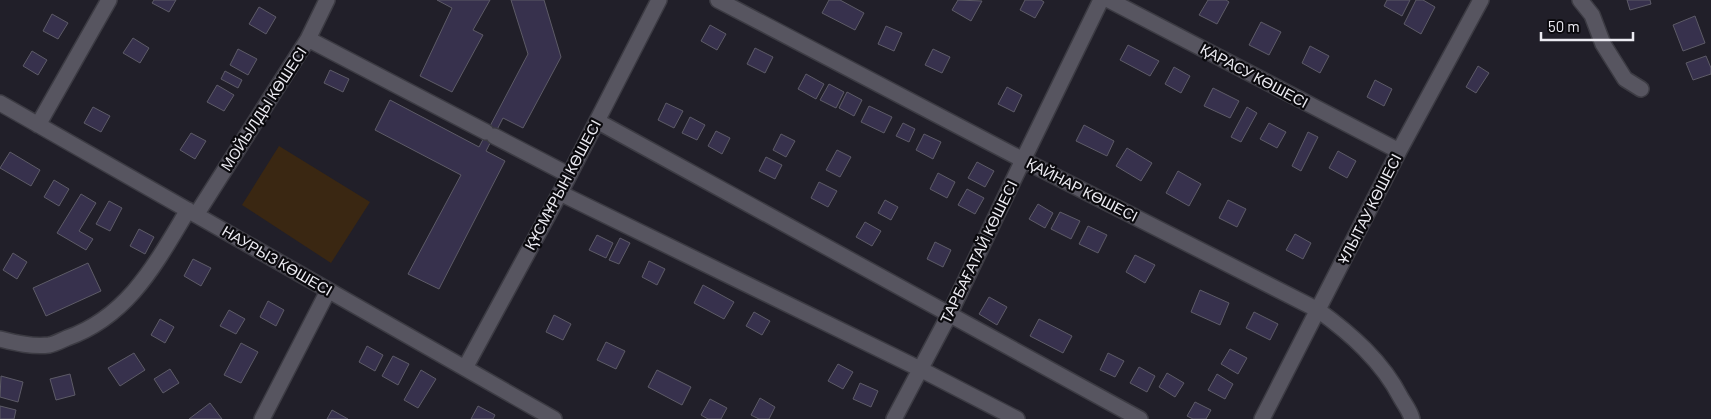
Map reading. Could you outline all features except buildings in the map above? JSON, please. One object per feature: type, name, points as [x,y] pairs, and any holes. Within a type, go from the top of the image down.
[{"type":"street","points":[[38,125],[109,0]]},
{"type":"street","name":"МОЙЫЛДЫ КӨШЕСІ","points":[[0,339],[26,345],[50,345],[85,332],[110,316],[133,293],[192,212],[308,39],[327,0]]},
{"type":"street","name":"ҚҰСМҰРЫН КӨШЕСІ","points":[[465,368],[560,193],[660,0]]},
{"type":"street","name":"ҚАЙНАР КӨШЕСІ","points":[[718,0],[1023,160],[1318,310],[1351,335],[1375,360],[1395,386],[1412,419]]},
{"type":"street","name":"ТАРБАҒАТАЙ КӨШЕСІ","points":[[894,419],[950,315],[1101,0]]},
{"type":"street","name":"ҚАРАСУ КӨШЕСІ","points":[[1109,0],[1399,151]]},
{"type":"street","name":"ҰЛЫТАУ КӨШЕСІ","points":[[1262,419],[1399,151],[1480,0]]},
{"type":"street","points":[[1580,0],[1592,14],[1602,44],[1625,79],[1641,89]]},
{"type":"street","points":[[308,39],[569,175]]},
{"type":"street","name":"НАУРЫЗ КӨШЕСІ","points":[[0,103],[554,419]]},
{"type":"street","points":[[597,121],[910,291],[950,315],[1140,419]]},
{"type":"street","points":[[560,193],[920,369],[1017,419]]},
{"type":"street","points":[[262,419],[328,291]]},
{"type":"shaded area","points":[[279,146],[370,202],[331,263],[242,205]]}]
